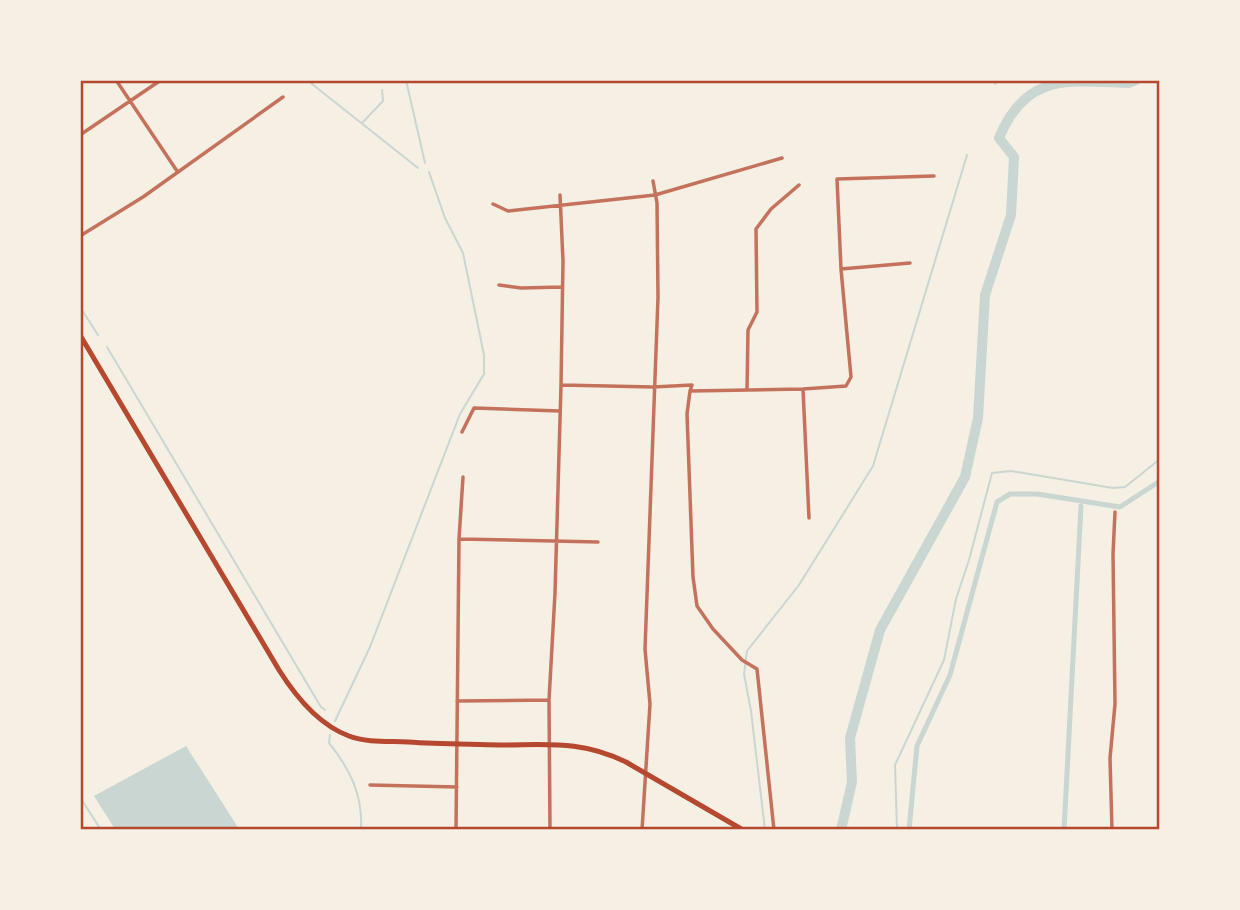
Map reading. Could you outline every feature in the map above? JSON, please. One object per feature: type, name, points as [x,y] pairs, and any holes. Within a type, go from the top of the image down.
[{"type":"main road","points":[[80,335],[291,688],[312,712],[348,736],[365,740],[576,745],[598,750],[645,773],[728,826],[743,830]]},
{"type":"street","points":[[116,80],[177,171]]},
{"type":"street","points":[[80,135],[161,80]]},
{"type":"street","points":[[80,236],[143,197],[283,97]]},
{"type":"street","points":[[493,204],[508,211],[655,195],[782,158]]},
{"type":"street","points":[[690,391],[846,386],[850,382],[837,179],[934,176]]},
{"type":"street","points":[[642,830],[650,704],[645,649],[658,297],[653,181]]},
{"type":"street","points":[[747,389],[748,330],[757,312],[756,229],[771,209],[799,185]]},
{"type":"street","points":[[550,830],[550,700],[561,384],[559,195]]},
{"type":"street","points":[[841,269],[910,263]]},
{"type":"street","points":[[499,285],[521,288],[562,287]]},
{"type":"street","points":[[561,384],[653,387],[692,385],[687,414],[692,577],[696,606],[742,660],[757,669],[774,830]]},
{"type":"street","points":[[803,389],[809,518]]},
{"type":"street","points":[[462,432],[474,408],[560,411]]},
{"type":"street","points":[[456,830],[459,539],[463,477]]},
{"type":"street","points":[[1112,830],[1110,758],[1115,704],[1115,512]]},
{"type":"street","points":[[459,539],[598,542]]},
{"type":"street","points":[[457,701],[550,700]]},
{"type":"street","points":[[370,785],[457,787]]},
{"type":"shaded area","points":[[186,746],[239,829],[115,829],[94,796]]},
{"type":"waterway","points":[[307,80],[418,168]]},
{"type":"waterway","points":[[406,80],[425,163]]},
{"type":"waterway","points":[[995,84],[997,80]]},
{"type":"waterway","points":[[841,830],[852,782],[850,738],[880,630],[965,477],[978,418],[985,295],[1011,215],[1014,157],[999,138],[1022,101],[1036,91],[1069,82],[1129,83],[1136,80]]},
{"type":"waterway","points":[[362,123],[383,101],[382,90]]},
{"type":"waterway","points":[[765,830],[744,674],[747,651],[799,585],[873,466],[967,155]]},
{"type":"waterway","points":[[335,721],[370,647],[460,414],[484,374],[484,355],[463,253],[445,218],[429,172]]},
{"type":"waterway","points":[[1160,289],[1160,309]]},
{"type":"waterway","points":[[80,307],[98,335]]},
{"type":"waterway","points":[[107,347],[325,710]]},
{"type":"waterway","points":[[897,830],[895,765],[944,660],[956,599],[992,473],[1011,471],[1113,488],[1125,487],[1160,459]]},
{"type":"waterway","points":[[909,830],[917,746],[950,675],[997,502],[1010,494],[1037,494],[1120,507],[1160,481]]},
{"type":"waterway","points":[[1064,830],[1081,506]]},
{"type":"waterway","points":[[330,735],[329,743],[354,783],[360,805],[361,830]]},
{"type":"waterway","points":[[80,797],[101,830]]}]
